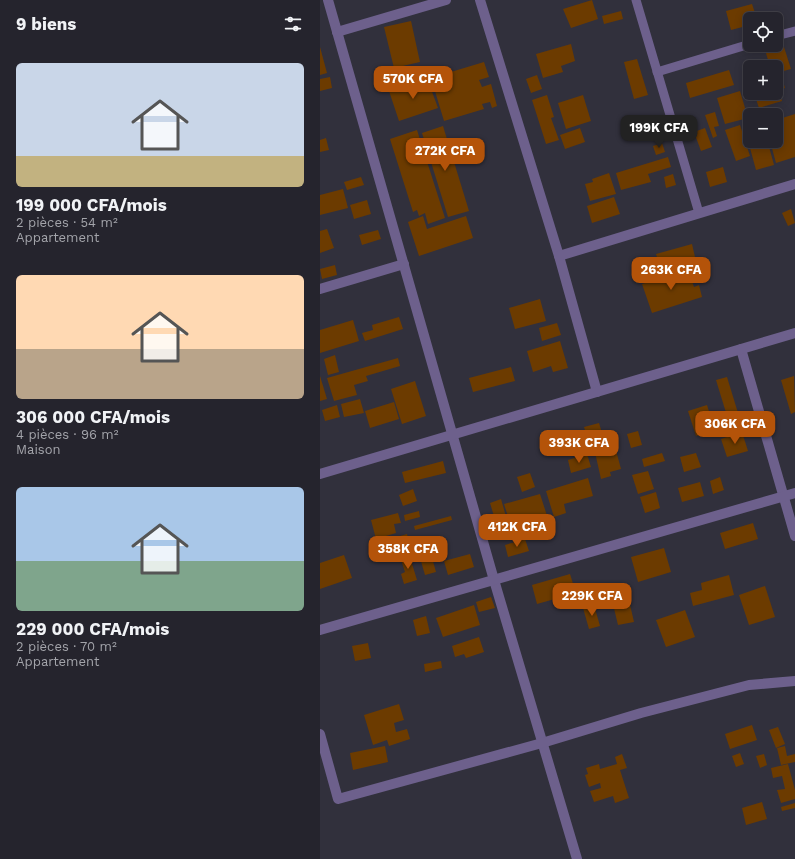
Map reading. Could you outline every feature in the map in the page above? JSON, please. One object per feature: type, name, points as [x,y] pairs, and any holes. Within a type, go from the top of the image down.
[{"type":"street","points":[[328,0],[494,580],[577,859]]},
{"type":"street","points":[[337,32],[446,0]]},
{"type":"street","points":[[480,0],[559,256],[597,392]]},
{"type":"street","points":[[559,256],[795,184]]},
{"type":"street","points":[[320,289],[404,264]]},
{"type":"street","points":[[320,474],[795,333]]},
{"type":"street","points":[[741,349],[795,536]]},
{"type":"street","points":[[320,630],[795,493]]},
{"type":"street","points":[[320,734],[338,799],[542,744],[641,713],[749,685],[795,681]]},
{"type":"lane","points":[[636,0],[700,212]]},
{"type":"lane","points":[[783,34],[795,31]]},
{"type":"lane","points":[[657,72],[743,46]]},
{"type":"building","points":[[592,0],[598,19],[571,28],[563,9]]},
{"type":"building","points":[[752,4],[755,12],[743,12],[743,27],[731,30],[726,11]]},
{"type":"building","points":[[621,11],[623,19],[604,24],[602,16]]},
{"type":"building","points":[[411,21],[420,62],[394,68],[384,27]]},
{"type":"building","points":[[571,44],[575,61],[561,66],[563,72],[543,78],[536,54]]},
{"type":"building","points":[[320,47],[327,73],[320,75]]},
{"type":"building","points":[[783,47],[791,69],[783,71],[783,60],[768,60],[766,53],[783,52]]},
{"type":"building","points":[[637,59],[648,95],[634,99],[624,62]]},
{"type":"building","points":[[484,62],[489,77],[479,80],[482,87],[491,84],[497,106],[492,108],[490,102],[482,104],[484,109],[444,121],[431,78]]},
{"type":"building","points":[[729,70],[734,85],[690,98],[686,83]]},
{"type":"building","points":[[537,75],[542,89],[531,93],[526,79]]},
{"type":"building","points":[[330,77],[332,88],[320,91],[320,79]]},
{"type":"building","points":[[427,78],[438,108],[399,121],[389,91]]},
{"type":"building","points":[[740,91],[745,108],[743,108],[743,119],[725,124],[717,98]]},
{"type":"building","points":[[547,95],[554,117],[551,118],[559,140],[546,144],[532,100]]},
{"type":"building","points":[[583,95],[591,121],[566,129],[558,103]]},
{"type":"building","points":[[756,100],[782,100],[782,101],[759,108]]},
{"type":"building","points":[[715,112],[719,126],[714,127],[717,136],[713,138],[705,115]]},
{"type":"building","points":[[795,114],[795,157],[776,163],[772,148],[783,148],[783,118]]},
{"type":"building","points":[[740,125],[743,134],[743,148],[747,148],[750,156],[736,161],[725,130]]},
{"type":"building","points":[[443,126],[469,211],[448,217],[422,133]]},
{"type":"building","points":[[580,128],[585,142],[565,149],[560,135]]},
{"type":"building","points":[[705,128],[712,147],[701,151],[694,132]]},
{"type":"building","points":[[417,130],[445,218],[428,224],[425,213],[419,216],[417,210],[413,212],[390,139]]},
{"type":"building","points":[[326,138],[329,150],[320,152],[320,140]]},
{"type":"building","points":[[662,143],[665,152],[656,155],[653,146]]},
{"type":"building","points":[[750,148],[769,148],[774,165],[756,170]]},
{"type":"building","points":[[668,157],[671,167],[648,174],[651,182],[621,190],[616,173]]},
{"type":"building","points":[[723,167],[727,182],[710,187],[706,172]]},
{"type":"building","points":[[609,173],[616,194],[590,201],[585,184],[593,182],[592,179]]},
{"type":"building","points":[[673,174],[676,185],[666,188],[664,177]]},
{"type":"building","points":[[361,177],[364,185],[347,190],[344,182]]},
{"type":"building","points":[[343,189],[348,208],[320,215],[320,195]]},
{"type":"building","points":[[614,197],[620,214],[592,223],[587,206]]},
{"type":"building","points":[[367,200],[371,214],[354,219],[350,205]]},
{"type":"building","points":[[791,209],[795,223],[788,226],[782,213]]},
{"type":"building","points":[[423,216],[427,229],[466,216],[473,238],[419,256],[408,222]]},
{"type":"building","points":[[327,229],[334,248],[320,253],[320,231]]},
{"type":"building","points":[[378,230],[381,239],[362,245],[359,235]]},
{"type":"building","points":[[692,244],[695,257],[660,267],[656,254]]},
{"type":"building","points":[[335,265],[337,275],[322,279],[320,269]]},
{"type":"building","points":[[688,269],[694,287],[699,285],[702,297],[652,313],[642,284]]},
{"type":"building","points":[[540,299],[546,321],[515,329],[509,308]]},
{"type":"building","points":[[399,317],[403,329],[365,341],[362,333],[373,330],[372,325]]},
{"type":"building","points":[[353,320],[359,341],[320,353],[320,330]]},
{"type":"building","points":[[557,323],[561,335],[542,341],[539,328]]},
{"type":"building","points":[[560,341],[568,368],[553,372],[551,366],[533,372],[527,351]]},
{"type":"building","points":[[335,355],[339,372],[328,375],[324,359]]},
{"type":"building","points":[[398,358],[400,366],[366,376],[368,381],[354,385],[357,395],[334,401],[327,378]]},
{"type":"building","points":[[511,367],[515,381],[473,392],[469,378]]},
{"type":"building","points":[[320,376],[327,399],[320,401]]},
{"type":"building","points":[[794,376],[795,412],[791,414],[781,380]]},
{"type":"building","points":[[727,377],[742,426],[731,429],[716,380]]},
{"type":"building","points":[[415,381],[426,416],[402,424],[391,389]]},
{"type":"building","points":[[360,399],[364,413],[344,417],[341,404]]},
{"type":"building","points":[[394,402],[399,419],[370,428],[365,411]]},
{"type":"building","points":[[337,405],[340,417],[325,421],[322,410]]},
{"type":"building","points":[[707,405],[715,430],[696,436],[688,411]]},
{"type":"building","points":[[599,423],[602,433],[587,437],[584,427]]},
{"type":"building","points":[[638,431],[642,445],[631,448],[627,434]]},
{"type":"building","points":[[742,432],[748,451],[727,457],[721,439]]},
{"type":"building","points":[[614,443],[621,469],[610,472],[611,476],[601,479],[594,448]]},
{"type":"building","points":[[662,453],[665,461],[644,467],[642,459]]},
{"type":"building","points":[[696,453],[701,467],[684,472],[680,457]]},
{"type":"building","points":[[587,454],[591,467],[571,473],[568,460]]},
{"type":"building","points":[[443,461],[446,473],[405,483],[402,472]]},
{"type":"building","points":[[648,471],[654,489],[638,494],[632,475]]},
{"type":"building","points":[[530,473],[535,487],[522,492],[517,477]]},
{"type":"building","points":[[720,477],[724,490],[713,494],[710,481]]},
{"type":"building","points":[[588,478],[593,496],[564,504],[566,513],[554,517],[546,491]]},
{"type":"building","points":[[700,482],[704,496],[682,502],[678,488]]},
{"type":"building","points":[[413,489],[417,501],[403,506],[399,495]]},
{"type":"building","points":[[656,492],[660,508],[645,513],[640,497]]},
{"type":"building","points":[[540,494],[552,531],[525,539],[520,523],[511,526],[504,504]]},
{"type":"building","points":[[501,499],[507,520],[496,523],[490,503]]},
{"type":"building","points":[[419,511],[420,517],[405,521],[404,515]]},
{"type":"building","points":[[398,513],[401,523],[394,524],[396,533],[376,539],[371,520]]},
{"type":"building","points":[[451,516],[452,520],[415,530],[414,526]]},
{"type":"building","points":[[753,523],[758,539],[725,549],[720,533]]},
{"type":"building","points":[[407,534],[411,550],[388,556],[383,541]]},
{"type":"building","points":[[426,537],[429,550],[418,553],[414,539]]},
{"type":"building","points":[[525,539],[529,551],[508,557],[505,545]]},
{"type":"building","points":[[664,548],[671,572],[638,582],[631,557]]},
{"type":"building","points":[[409,554],[417,580],[404,584],[401,574],[405,572],[400,557]]},
{"type":"building","points":[[431,554],[436,572],[425,575],[420,558]]},
{"type":"building","points":[[470,554],[474,567],[448,575],[444,561]]},
{"type":"building","points":[[344,555],[352,578],[320,589],[320,563]]},
{"type":"building","points":[[570,574],[576,593],[537,604],[532,585]]},
{"type":"building","points":[[729,575],[734,595],[693,606],[690,593],[702,590],[701,583]]},
{"type":"building","points":[[765,586],[775,617],[749,625],[739,595]]},
{"type":"building","points":[[628,596],[634,622],[618,625],[612,600]]},
{"type":"building","points":[[491,597],[495,608],[479,612],[476,602]]},
{"type":"building","points":[[474,605],[480,625],[443,637],[436,618]]},
{"type":"building","points":[[594,605],[600,626],[589,629],[583,608]]},
{"type":"building","points":[[685,610],[695,637],[666,647],[656,620]]},
{"type":"building","points":[[426,616],[430,633],[417,636],[413,620]]},
{"type":"building","points":[[479,637],[484,652],[466,658],[464,654],[455,657],[452,646]]},
{"type":"building","points":[[368,643],[371,658],[355,661],[352,646]]},
{"type":"building","points":[[441,661],[442,668],[425,672],[424,664]]},
{"type":"building","points":[[399,704],[404,720],[394,723],[396,732],[407,729],[410,739],[389,746],[387,740],[373,745],[364,715]]},
{"type":"building","points":[[752,725],[757,740],[730,749],[725,734]]},
{"type":"building","points":[[778,727],[785,744],[776,748],[769,730]]},
{"type":"building","points":[[385,746],[388,762],[353,770],[350,753]]},
{"type":"building","points":[[785,746],[787,756],[795,754],[795,762],[781,765],[777,748]]},
{"type":"building","points":[[740,753],[744,764],[736,767],[732,756]]},
{"type":"building","points":[[622,754],[627,768],[620,770],[629,798],[615,803],[613,796],[594,802],[590,791],[601,788],[600,783],[589,787],[585,775],[588,774],[586,768],[599,764],[600,769],[617,764],[615,757]]},
{"type":"building","points":[[764,754],[767,765],[760,768],[756,756]]},
{"type":"building","points":[[788,764],[795,790],[795,799],[781,803],[777,790],[785,789],[782,776],[773,778],[771,768]]},
{"type":"building","points":[[762,802],[767,819],[746,825],[742,808]]},
{"type":"building","points":[[795,803],[795,808],[782,811],[781,807]]}]
